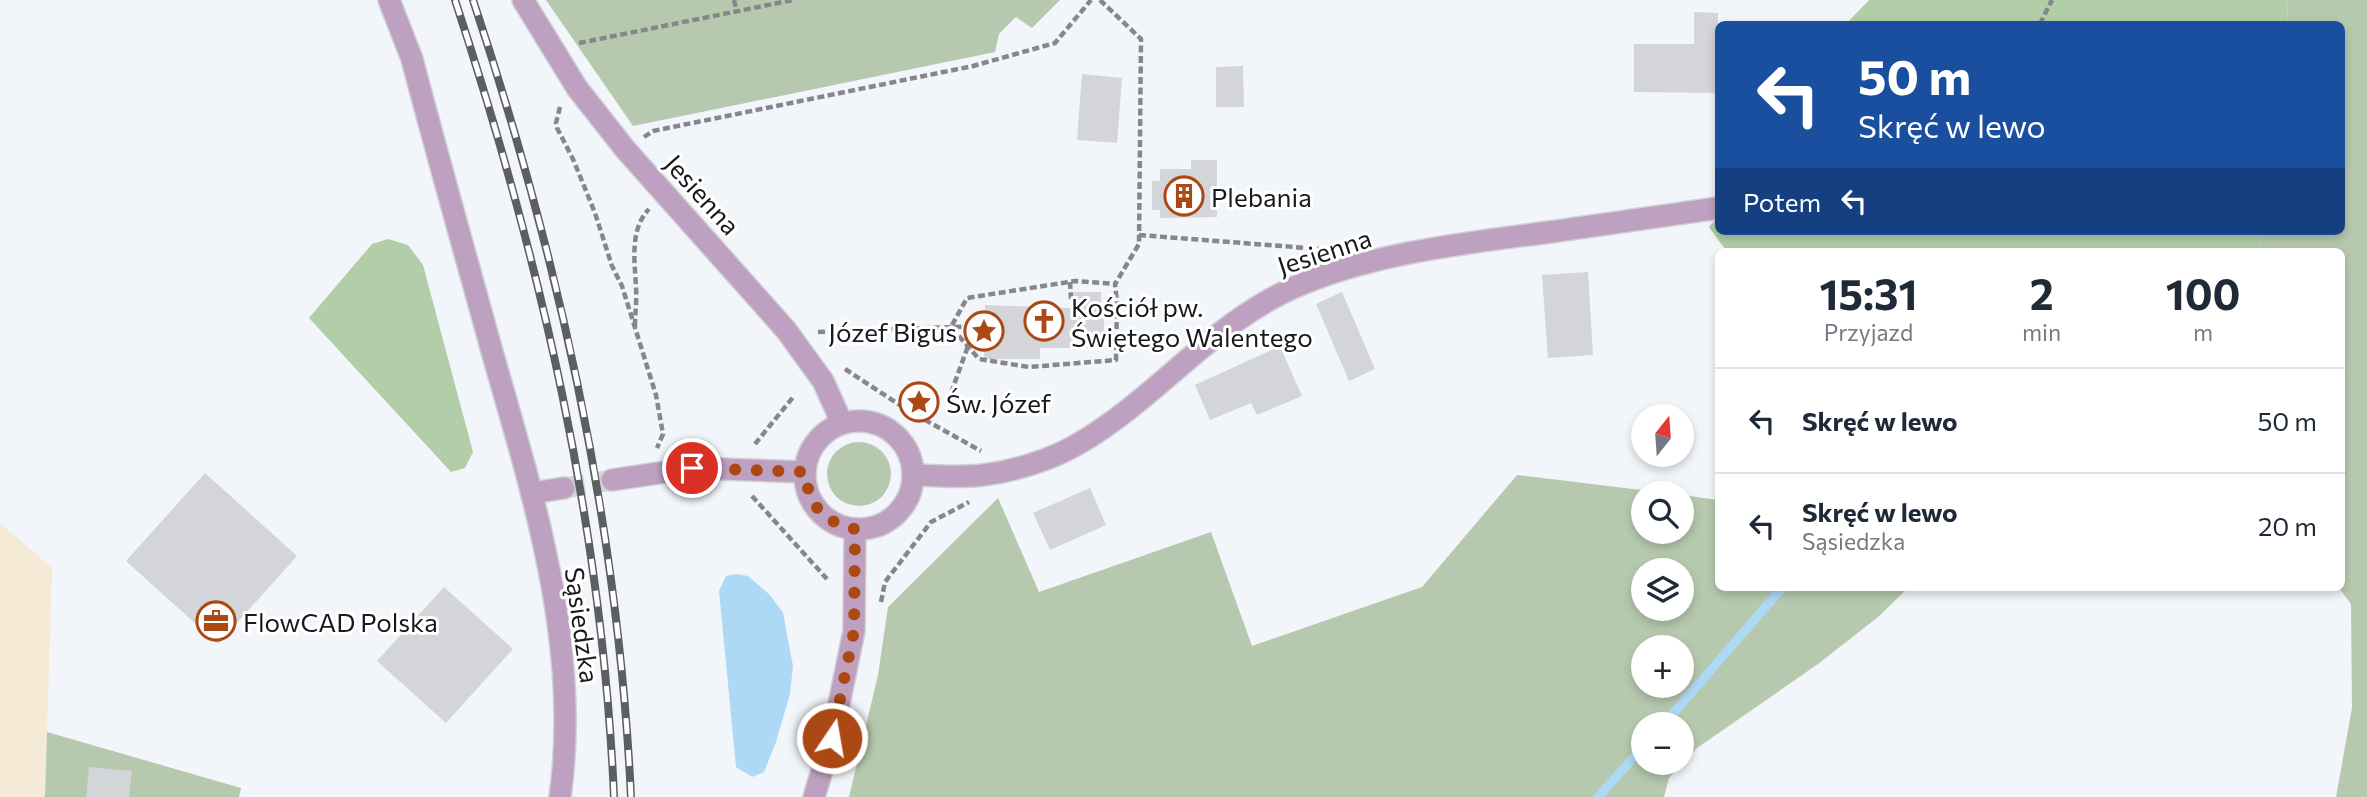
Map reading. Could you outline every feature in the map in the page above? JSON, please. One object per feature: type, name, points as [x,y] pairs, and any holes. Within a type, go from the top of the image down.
[{"type":"street","points":[[389,0],[412,59],[532,493],[564,488]]},
{"type":"street","name":"Jesienna","points":[[523,0],[577,88],[625,149],[786,330],[823,381],[842,423]]},
{"type":"street","name":"Jesienna","points":[[914,475],[979,476],[1041,460],[1077,445],[1115,420],[1205,343],[1276,296],[1326,276],[1464,242],[1715,208]]},
{"type":"street","points":[[842,423],[876,423],[891,430],[903,443],[911,458],[914,475],[911,492],[903,508],[889,520],[873,528],[855,529],[824,517],[807,489],[805,472],[810,452],[823,435],[842,423]]},
{"type":"street","points":[[612,480],[692,468],[805,472]]},
{"type":"street","name":"Sąsiedzka","points":[[532,493],[560,629],[565,756],[560,797]]},
{"type":"street","points":[[814,797],[832,738],[854,631],[855,529]]},
{"type":"path","points":[[734,0],[737,12]]},
{"type":"path","points":[[555,53],[577,44],[793,0]]},
{"type":"path","points":[[625,149],[653,131],[972,66],[1055,43],[1091,0]]},
{"type":"path","points":[[951,327],[979,359],[1029,367],[1116,360],[1115,284],[1139,244],[1141,39],[1100,0]]},
{"type":"path","points":[[2041,21],[2052,0]]},
{"type":"path","points":[[577,88],[560,107],[556,123],[595,213],[604,246],[622,286],[663,422],[663,433],[655,451]]},
{"type":"path","points":[[635,330],[634,261],[637,229],[645,213],[665,194]]},
{"type":"path","points":[[1139,235],[1320,249],[1326,276]]},
{"type":"path","points":[[951,327],[967,298],[1070,282],[1115,284]]},
{"type":"path","points":[[1070,282],[1071,299]]},
{"type":"path","points":[[817,332],[985,326]]},
{"type":"path","points":[[951,393],[968,346]]},
{"type":"path","points":[[845,370],[909,411],[988,454]]},
{"type":"path","points":[[757,444],[794,396]]},
{"type":"path","points":[[752,496],[827,579]]},
{"type":"path","points":[[885,582],[931,522],[975,499]]},
{"type":"shaded area","points":[[0,523],[52,568],[45,797],[0,797]]},
{"type":"green space","points":[[546,0],[1060,0],[1032,28],[1016,17],[999,34],[995,52],[633,126]]},
{"type":"green space","points":[[1869,0],[2288,0],[2287,21],[1849,21]]},
{"type":"green space","points":[[2288,0],[2367,0],[2367,797],[2336,797],[2352,708],[2351,604],[2341,591],[2345,591],[2345,248],[2261,248],[2259,239],[2260,235],[2345,235],[2345,21],[2287,21]]},
{"type":"green space","points":[[1715,220],[1715,235],[2260,235],[2261,248],[1724,248],[1709,227]]},
{"type":"green space","points":[[388,239],[408,245],[423,265],[473,452],[465,468],[451,472],[309,318],[372,244]]},
{"type":"green space","points":[[859,442],[877,448],[885,456],[891,474],[885,492],[877,500],[859,506],[841,500],[833,492],[827,474],[833,456],[841,448]]},
{"type":"green space","points":[[1517,475],[1631,489],[1631,544],[1694,544],[1694,497],[1715,500],[1715,591],[1905,591],[1878,617],[1818,664],[1694,751],[1694,712],[1631,712],[1631,775],[1672,775],[1664,797],[849,797],[878,675],[888,607],[998,498],[1039,592],[1211,532],[1252,646],[1422,587]]},
{"type":"green space","points":[[47,732],[241,788],[239,797],[45,797]]},
{"type":"water","points":[[726,576],[748,576],[770,595],[783,613],[793,666],[790,694],[776,742],[764,772],[752,777],[736,767],[719,591]]},
{"type":"building","points":[[1694,12],[1718,13],[1718,21],[1715,21],[1715,93],[1634,92],[1634,44],[1694,44]]},
{"type":"building","points":[[1243,66],[1244,107],[1216,107],[1216,67]]},
{"type":"building","points":[[1082,74],[1122,78],[1117,143],[1077,140]]},
{"type":"building","name":"Plebania","points":[[1191,160],[1217,160],[1217,217],[1160,218],[1160,210],[1152,210],[1152,181],[1160,181],[1160,169],[1191,169]]},
{"type":"building","points":[[1588,272],[1593,355],[1548,358],[1542,275]]},
{"type":"building","name":"Kościół pw. Świętego Walentego","points":[[1071,292],[1101,292],[1104,348],[1040,348],[1040,359],[984,359],[985,305],[1070,308]]},
{"type":"building","points":[[1342,292],[1375,369],[1349,381],[1316,304]]},
{"type":"building","points":[[1280,346],[1302,396],[1257,415],[1251,403],[1210,420],[1195,385]]},
{"type":"building","points":[[205,473],[297,556],[218,644],[126,561]]},
{"type":"building","points":[[1090,488],[1106,525],[1050,550],[1033,513]]},
{"type":"building","points":[[444,587],[513,649],[446,723],[377,661]]},
{"type":"building","points":[[89,767],[132,771],[129,797],[86,797]]},
{"type":"waterway","points":[[1674,712],[1779,591]]},
{"type":"waterway","points":[[1598,797],[1631,760]]},
{"type":"tunnel","points":[[564,488],[612,480]]},
{"type":"railway","points":[[455,0],[514,195],[562,393],[596,594],[614,797]]},
{"type":"railway","points":[[473,0],[532,195],[579,393],[613,594],[631,797]]},
{"type":"place","name":"Plebania","points":[[1184,196]]},
{"type":"place","name":"Kościół pw. Świętego Walentego","points":[[1044,321]]},
{"type":"place","name":"Józef Bigus","points":[[984,331]]},
{"type":"place","name":"Św. Józef","points":[[919,402]]},
{"type":"place","name":"FlowCAD Polska","points":[[216,621]]},
{"type":"route","points":[[692,468],[805,472],[807,489],[824,517],[855,529],[854,631],[832,738]]}]
